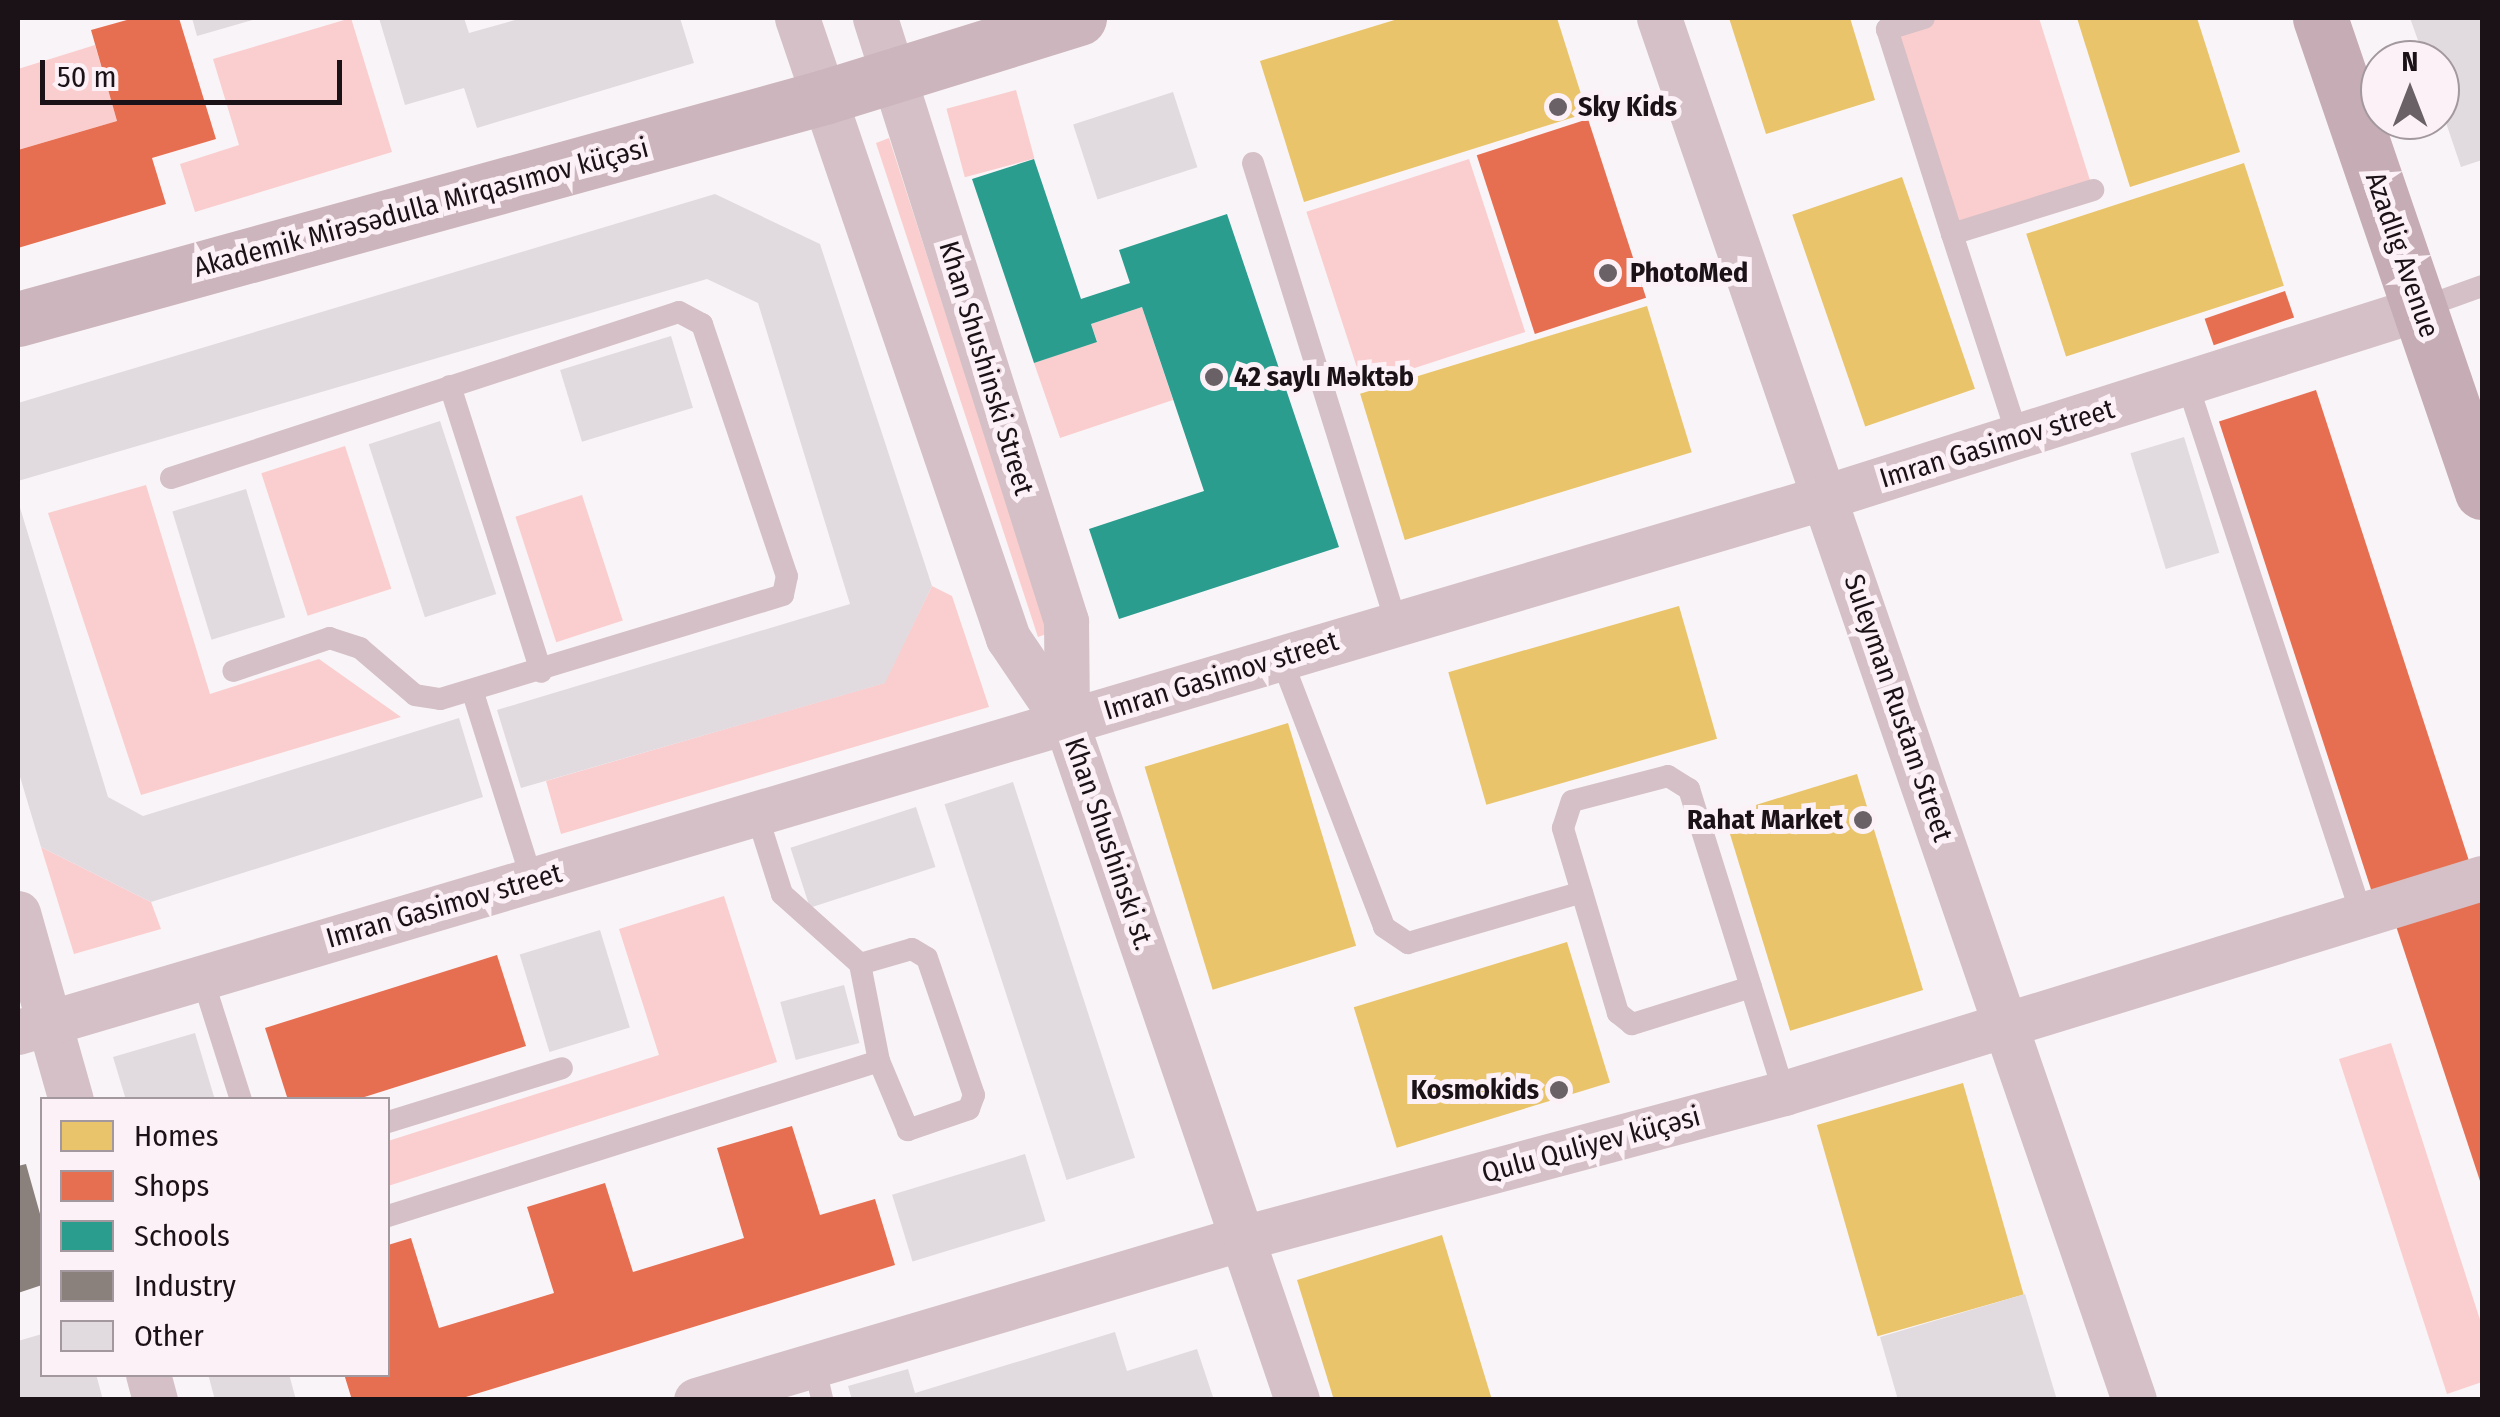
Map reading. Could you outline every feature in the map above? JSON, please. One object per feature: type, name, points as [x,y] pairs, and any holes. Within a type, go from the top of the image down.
[{"type":"main road","name":"Azadlig Avenue","points":[[2320,18],[2482,492]]},
{"type":"street","name":"Khan Shushinski st.","points":[[798,18],[1008,638],[1067,724],[1246,1237],[1297,1400]]},
{"type":"street","name":"Khan Shushinski Street","points":[[875,18],[1066,621],[1067,724]]},
{"type":"street","points":[[894,75],[1079,18]]},
{"type":"street","name":"Suleyman Rustam Street","points":[[1659,18],[2009,1025],[2134,1400]]},
{"type":"street","name":"Akademik Mirəsədulla Mirqasımov küçəsi","points":[[18,319],[894,75]]},
{"type":"street","name":"Imran Gasimov street","points":[[34,1027],[1825,497],[2188,386],[2421,308]]},
{"type":"street","name":"Qulu Quliyev küçəsi","points":[[696,1400],[818,1382],[1246,1237],[1784,1093],[2482,878]]},
{"type":"street","points":[[18,914],[34,1027],[69,1097]]},
{"type":"lane","points":[[1924,18],[1887,29],[2018,437]]},
{"type":"lane","points":[[1253,162],[1396,621]]},
{"type":"lane","points":[[1952,234],[2093,190]]},
{"type":"lane","points":[[2421,308],[2482,286]]},
{"type":"lane","points":[[170,478],[679,312],[702,324],[787,576],[782,595],[474,693],[415,695],[360,648],[330,638],[233,671]]},
{"type":"lane","points":[[450,386],[541,672]]},
{"type":"lane","points":[[2188,386],[2362,916]]},
{"type":"lane","points":[[1281,658],[1384,928],[1408,943],[1582,892]]},
{"type":"lane","points":[[474,693],[532,880]]},
{"type":"lane","points":[[1751,987],[1632,1024],[1618,1013],[1563,828],[1572,802],[1668,776],[1689,788],[1751,987],[1784,1093]]},
{"type":"lane","points":[[757,815],[782,894],[860,964],[880,1061],[908,1130],[968,1109],[974,1094],[928,958],[912,949],[860,964]]},
{"type":"lane","points":[[202,976],[239,1097]]},
{"type":"lane","points":[[390,1215],[880,1061]]},
{"type":"lane","points":[[390,1121],[562,1068]]},
{"type":"shaded area","points":[[351,18],[392,152],[195,212],[180,164],[239,145],[213,59]]},
{"type":"shaded area","points":[[1924,18],[2039,18],[2093,190],[1952,234],[1887,29]]},
{"type":"shaded area","points":[[95,45],[117,121],[18,150],[18,69]]},
{"type":"shaded area","points":[[1016,90],[1034,159],[965,177],[946,109]]},
{"type":"shaded area","points":[[889,138],[1049,633],[1038,637],[876,143]]},
{"type":"shaded area","points":[[1469,159],[1525,332],[1363,385],[1306,212]]},
{"type":"shaded area","points":[[1142,307],[1173,400],[1060,438],[1034,363],[1097,341],[1091,324]]},
{"type":"shaded area","points":[[345,446],[391,589],[308,616],[261,473]]},
{"type":"shaded area","points":[[146,485],[210,694],[319,659],[401,717],[141,795],[48,513]]},
{"type":"shaded area","points":[[582,495],[623,621],[556,642],[515,517]]},
{"type":"shaded area","points":[[932,586],[952,596],[989,707],[561,834],[546,781],[884,683]]},
{"type":"shaded area","points":[[41,847],[151,902],[161,929],[74,954]]},
{"type":"shaded area","points":[[724,896],[777,1062],[390,1185],[390,1140],[659,1055],[619,929]]},
{"type":"shaded area","points":[[2391,1043],[2482,1326],[2482,1382],[2447,1394],[2339,1059]]},
{"type":"building: Homes","points":[[1401,18],[1557,18],[1587,113],[1304,202],[1260,61]]},
{"type":"building: Homes","points":[[1729,18],[1850,18],[1875,100],[1766,134]]},
{"type":"building: Homes","points":[[2077,18],[2197,18],[2240,152],[2130,187]]},
{"type":"building: Homes","points":[[2244,163],[2284,286],[2066,356],[2026,234]]},
{"type":"building: Homes","points":[[1902,177],[1975,389],[1865,427],[1792,215]]},
{"type":"building: Homes","points":[[1647,306],[1692,452],[1405,540],[1360,394]]},
{"type":"building: Homes","points":[[1679,606],[1717,739],[1486,805],[1448,672]]},
{"type":"building: Homes","points":[[1288,723],[1356,946],[1213,990],[1145,767]]},
{"type":"building: Homes","points":[[1857,774],[1923,990],[1790,1031],[1724,815]]},
{"type":"building: Homes","points":[[1567,942],[1610,1083],[1397,1148],[1354,1007]]},
{"type":"building: Homes","points":[[1963,1083],[2024,1294],[1878,1336],[1817,1125]]},
{"type":"building: Homes","points":[[1442,1235],[1492,1400],[1334,1400],[1297,1280]]},
{"type":"building: Shops","points":[[134,18],[179,18],[216,139],[152,158],[166,204],[18,248],[18,150],[117,121],[91,30]]},
{"type":"building: Shops","points":[[1588,119],[1646,298],[1535,334],[1477,155]]},
{"type":"building: Shops","points":[[2285,291],[2294,317],[2214,345],[2205,319]]},
{"type":"building: Shops","points":[[2316,390],[2469,860],[2372,891],[2219,422]]},
{"type":"building: Shops","points":[[2482,895],[2482,1187],[2395,923]]},
{"type":"building: Shops","points":[[497,955],[526,1046],[364,1097],[287,1097],[265,1028]]},
{"type":"building: Shops","points":[[792,1126],[820,1215],[875,1199],[895,1265],[456,1400],[352,1400],[345,1377],[390,1377],[390,1244],[411,1238],[439,1328],[554,1293],[527,1207],[605,1183],[633,1272],[744,1238],[717,1148]]},
{"type":"building: Schools","points":[[1034,159],[1081,299],[1130,283],[1119,250],[1227,214],[1339,547],[1119,619],[1089,529],[1204,491],[1142,307],[1091,324],[1097,342],[1034,363],[972,179]]},
{"type":"building: Industry","points":[[26,1164],[40,1214],[40,1286],[18,1293],[18,1166]]},
{"type":"building: Other","points":[[192,18],[256,18],[256,19],[197,36]]},
{"type":"building: Other","points":[[379,18],[464,18],[469,33],[522,18],[680,18],[694,63],[477,128],[464,88],[405,105]]},
{"type":"building: Other","points":[[2410,18],[2482,18],[2482,160],[2461,167],[2452,140],[2460,140],[2460,40],[2418,40]]},
{"type":"building: Other","points":[[1173,92],[1197,167],[1098,200],[1073,124]]},
{"type":"building: Other","points":[[715,194],[820,244],[932,586],[885,683],[521,788],[497,710],[850,604],[758,303],[707,279],[18,481],[18,403]]},
{"type":"building: Other","points":[[671,336],[693,408],[582,442],[560,370]]},
{"type":"building: Other","points":[[440,421],[496,594],[425,617],[369,444]]},
{"type":"building: Other","points":[[2184,437],[2219,553],[2166,569],[2130,453]]},
{"type":"building: Other","points":[[246,489],[285,617],[212,640],[172,512]]},
{"type":"building: Other","points":[[18,501],[108,797],[143,816],[459,718],[483,797],[151,902],[41,847],[18,770]]},
{"type":"building: Other","points":[[1013,782],[1135,1158],[1067,1180],[945,804]]},
{"type":"building: Other","points":[[916,807],[935,867],[810,908],[790,848]]},
{"type":"building: Other","points":[[600,930],[630,1028],[549,1052],[520,955]]},
{"type":"building: Other","points":[[844,985],[860,1043],[796,1060],[780,1002]]},
{"type":"building: Other","points":[[195,1033],[214,1097],[125,1097],[113,1057]]},
{"type":"building: Other","points":[[1025,1154],[1045,1221],[913,1262],[892,1195]]},
{"type":"building: Other","points":[[2025,1294],[2057,1400],[1898,1400],[1880,1337]]},
{"type":"building: Other","points":[[1115,1332],[1127,1371],[1197,1349],[1214,1400],[852,1400],[848,1386],[908,1369],[915,1393]]},
{"type":"building: Other","points":[[40,1335],[40,1377],[97,1377],[103,1400],[19,1400],[18,1341]]},
{"type":"building: Other","points":[[209,1377],[290,1377],[296,1400],[215,1400]]},
{"type":"place","name":"Sky Kids","points":[[1558,107]]},
{"type":"place","name":"PhotoMed","points":[[1608,273]]},
{"type":"place","name":"42 saylı Məktəb","points":[[1214,377]]},
{"type":"place","name":"Rahat Market","points":[[1863,820]]},
{"type":"place","name":"Kosmokids","points":[[1559,1090]]}]
